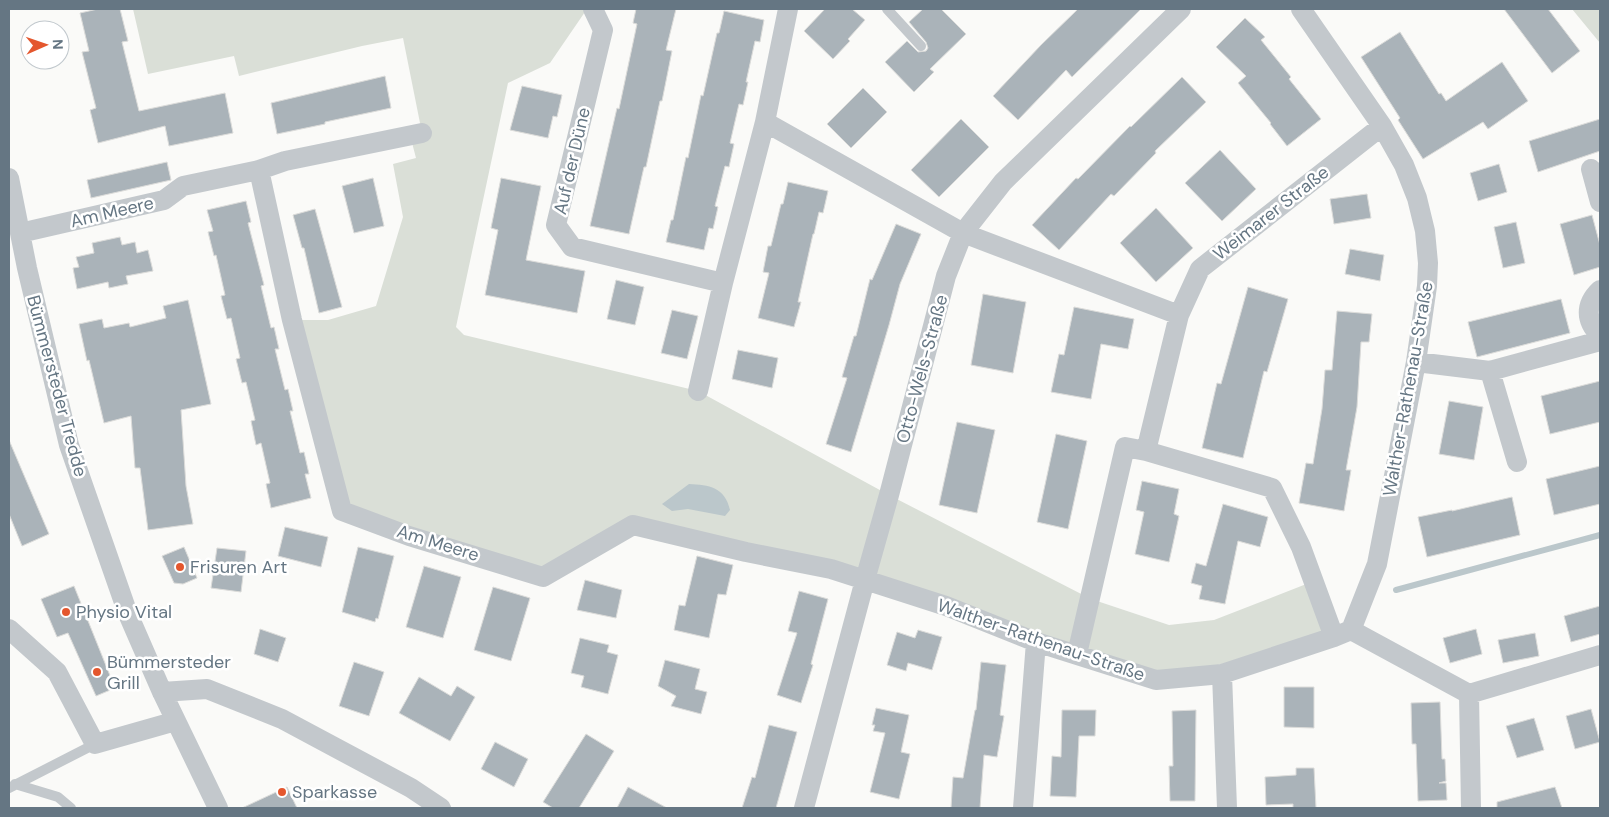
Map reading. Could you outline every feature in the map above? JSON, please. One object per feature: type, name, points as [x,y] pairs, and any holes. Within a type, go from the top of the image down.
[{"type":"street","name":"Auf der Düne","points":[[593,9],[603,30],[556,225],[572,247],[723,283]]},
{"type":"street","points":[[698,391],[723,283],[765,122],[788,9]]},
{"type":"street","name":"Otto-Wels-Straße","points":[[804,808],[946,276],[964,233],[1003,182],[1181,9]]},
{"type":"street","name":"Walther-Rathenau-Straße","points":[[865,580],[946,606],[1036,642],[1156,680],[1222,674],[1343,633],[1377,564],[1416,362],[1427,286],[1428,263],[1425,231],[1417,198],[1404,164],[1382,126],[1302,9]]},
{"type":"street","points":[[765,122],[964,233],[1179,315]]},
{"type":"street","name":"Weimarer Straße","points":[[1146,451],[1179,315],[1200,269],[1382,126]]},
{"type":"street","name":"Am Meere","points":[[20,233],[164,200],[183,186],[259,170],[285,160],[422,133]]},
{"type":"street","points":[[1591,169],[1600,202]]},
{"type":"street","name":"Am Meere","points":[[259,170],[292,320],[342,511],[409,536],[543,577],[632,525],[746,552],[831,569],[865,580]]},
{"type":"street","name":"Bümmersteder Tredde","points":[[9,178],[69,445],[128,614],[162,692],[218,808]]},
{"type":"street","points":[[1600,290],[1594,296],[1588,313],[1590,322],[1600,335]]},
{"type":"street","points":[[1416,362],[1490,371],[1600,341]]},
{"type":"street","points":[[1490,371],[1517,462]]},
{"type":"street","points":[[1078,654],[1125,447],[1146,451],[1272,488],[1343,633],[1469,694],[1600,655]]},
{"type":"street","points":[[9,629],[57,672],[96,744],[176,721]]},
{"type":"street","points":[[1023,808],[1036,642]]},
{"type":"street","points":[[1222,674],[1227,808]]},
{"type":"street","points":[[162,692],[207,689],[282,719],[412,788],[441,808]]},
{"type":"street","points":[[1469,694],[1471,808]]},
{"type":"lane","points":[[887,9],[922,46]]},
{"type":"lane","points":[[12,786],[96,744]]},
{"type":"lane","points":[[12,786],[58,797],[71,808]]},
{"type":"shaded area","points":[[133,9],[587,9],[550,63],[508,83],[456,327],[464,335],[698,391],[889,495],[1091,599],[1169,625],[1214,620],[1314,581],[1334,637],[1156,680],[946,606],[633,525],[543,577],[342,511],[292,320],[328,320],[376,306],[403,217],[393,164],[416,158],[410,135],[422,133],[403,38],[239,76],[234,56],[148,74]]},
{"type":"shaded area","points":[[1572,9],[1600,9],[1600,43]]},
{"type":"shaded area","points":[[689,484],[703,485],[720,492],[728,502],[730,510],[725,516],[688,509],[672,511],[662,504]]},
{"type":"building","points":[[98,9],[120,9],[128,41],[122,42],[139,111],[225,93],[233,133],[169,146],[165,126],[98,143],[90,110],[96,108],[82,52],[89,51],[80,13]]},
{"type":"building","points":[[636,9],[676,9],[666,50],[672,51],[662,101],[660,101],[629,234],[590,226],[617,108],[619,109],[637,24],[633,23]]},
{"type":"building","points":[[825,9],[852,9],[865,20],[848,39],[850,41],[833,59],[804,31]]},
{"type":"building","points":[[923,9],[941,9],[966,34],[930,69],[934,72],[914,92],[885,62],[907,41],[918,52],[926,51],[928,48],[926,42],[909,22]]},
{"type":"building","points":[[1078,9],[1141,9],[1072,77],[1066,70],[1018,120],[993,96]]},
{"type":"building","points":[[1504,9],[1548,9],[1580,51],[1552,73]]},
{"type":"building","points":[[724,11],[764,20],[760,42],[755,41],[743,105],[739,104],[730,143],[734,144],[729,167],[725,166],[715,206],[718,207],[713,229],[709,228],[704,250],[666,242],[671,220],[673,220],[686,157],[688,158],[701,95],[703,96],[717,33],[719,33]]},
{"type":"building","points":[[1245,18],[1265,37],[1261,40],[1291,77],[1289,79],[1321,119],[1287,146],[1238,83],[1246,76],[1216,47]]},
{"type":"building","points":[[1400,32],[1439,94],[1441,93],[1446,101],[1502,62],[1528,101],[1488,129],[1483,122],[1423,159],[1398,120],[1400,118],[1361,57]]},
{"type":"building","points":[[385,76],[391,108],[277,134],[271,103]]},
{"type":"building","points":[[1182,77],[1206,102],[1155,151],[1156,153],[1114,196],[1111,194],[1059,250],[1032,225],[1076,178],[1078,179]]},
{"type":"building","points":[[522,86],[562,95],[557,117],[553,116],[548,138],[510,130]]},
{"type":"building","points":[[863,88],[887,112],[851,148],[827,124]]},
{"type":"building","points":[[961,119],[989,147],[939,197],[911,170]]},
{"type":"building","points":[[1600,119],[1600,151],[1538,172],[1529,141]]},
{"type":"building","points":[[1220,150],[1256,189],[1222,221],[1185,183]]},
{"type":"building","points":[[167,162],[171,180],[91,198],[87,180]]},
{"type":"building","points":[[1499,164],[1507,192],[1478,201],[1470,173]]},
{"type":"building","points":[[373,178],[384,226],[354,233],[342,186]]},
{"type":"building","points":[[501,178],[541,186],[526,260],[585,271],[577,313],[485,295],[498,230],[491,228]]},
{"type":"building","points":[[788,182],[828,191],[823,213],[819,212],[813,234],[798,302],[801,302],[794,327],[758,318],[769,273],[763,272],[768,246],[771,246]]},
{"type":"building","points":[[1367,194],[1371,218],[1334,224],[1330,199]]},
{"type":"building","points":[[246,201],[251,222],[248,223],[264,285],[261,286],[271,328],[274,327],[279,349],[275,349],[285,390],[288,389],[293,411],[290,411],[300,453],[304,452],[309,474],[305,474],[311,498],[271,508],[266,484],[270,483],[261,443],[256,445],[251,421],[255,420],[246,382],[242,383],[236,359],[240,358],[231,318],[227,319],[221,296],[225,295],[216,255],[214,256],[208,232],[213,231],[207,210]]},
{"type":"building","points":[[1156,208],[1193,248],[1156,282],[1120,243]]},
{"type":"building","points":[[315,209],[342,307],[319,313],[304,248],[302,248],[293,215]]},
{"type":"building","points":[[1592,215],[1600,245],[1600,267],[1574,275],[1560,224]]},
{"type":"building","points":[[1516,222],[1525,263],[1503,268],[1494,227]]},
{"type":"building","points":[[896,224],[921,234],[900,284],[851,452],[826,444],[847,378],[842,377],[854,336],[856,336],[870,279],[872,280]]},
{"type":"building","points":[[120,237],[122,245],[135,242],[137,253],[148,250],[153,271],[126,276],[128,284],[109,288],[108,282],[77,289],[73,268],[79,267],[76,257],[94,253],[92,243]]},
{"type":"building","points":[[1350,249],[1384,255],[1380,281],[1345,274]]},
{"type":"building","points":[[616,280],[644,287],[635,325],[607,319]]},
{"type":"building","points":[[1248,287],[1288,299],[1267,372],[1264,371],[1243,458],[1202,448],[1217,383],[1221,384]]},
{"type":"building","points":[[983,294],[1026,302],[1013,373],[971,365]]},
{"type":"building","points":[[1561,299],[1570,333],[1477,357],[1468,322]]},
{"type":"building","points":[[188,300],[211,404],[181,410],[186,486],[193,524],[148,530],[140,468],[135,468],[131,416],[104,423],[79,324],[102,319],[104,328],[129,323],[130,327],[166,318],[163,306]]},
{"type":"building","points":[[1074,307],[1134,319],[1128,349],[1101,344],[1091,399],[1051,392],[1059,354],[1064,355]]},
{"type":"building","points":[[672,310],[698,316],[687,359],[661,353]]},
{"type":"building","points":[[1337,311],[1372,314],[1369,342],[1361,342],[1357,407],[1346,470],[1351,470],[1344,511],[1299,503],[1306,463],[1313,464],[1322,409],[1325,370],[1332,370]]},
{"type":"building","points":[[738,350],[778,358],[772,388],[732,379]]},
{"type":"building","points":[[1600,381],[1600,422],[1550,434],[1541,396]]},
{"type":"building","points":[[1449,401],[1483,407],[1474,460],[1439,454]]},
{"type":"building","points":[[957,422],[995,430],[977,513],[939,505]]},
{"type":"building","points":[[1056,434],[1087,441],[1068,529],[1037,522]]},
{"type":"building","points":[[9,440],[49,534],[22,546],[9,514]]},
{"type":"building","points":[[1600,466],[1600,504],[1554,515],[1546,479]]},
{"type":"building","points":[[1142,481],[1179,489],[1174,514],[1179,516],[1169,562],[1135,554],[1144,512],[1136,510]]},
{"type":"building","points":[[1512,497],[1520,535],[1427,557],[1418,517]]},
{"type":"building","points":[[1223,504],[1268,517],[1260,547],[1238,541],[1225,604],[1199,599],[1202,586],[1191,583],[1196,563],[1206,566]]},
{"type":"building","points":[[285,527],[328,537],[321,567],[278,556]]},
{"type":"building","name":"Frisuren Art","points":[[184,547],[197,578],[183,584],[174,583],[162,556]]},
{"type":"building","points":[[358,547],[394,556],[378,619],[376,618],[375,622],[342,612]]},
{"type":"building","points":[[217,548],[246,551],[241,592],[211,588]]},
{"type":"building","points":[[697,556],[733,565],[726,595],[718,594],[709,638],[674,630],[679,605],[685,606]]},
{"type":"building","points":[[424,566],[461,577],[443,638],[406,627]]},
{"type":"building","points":[[585,580],[622,590],[616,618],[577,610]]},
{"type":"building","points":[[74,586],[115,688],[96,696],[68,633],[57,637],[41,599]]},
{"type":"building","points":[[493,587],[530,598],[511,661],[474,650]]},
{"type":"building","points":[[799,591],[828,599],[811,664],[813,665],[801,703],[777,695],[797,633],[788,631]]},
{"type":"building","points":[[1600,606],[1600,634],[1571,642],[1564,616]]},
{"type":"building","points":[[260,629],[286,638],[278,662],[254,654]]},
{"type":"building","points":[[1476,629],[1482,654],[1450,663],[1443,638]]},
{"type":"building","points":[[918,630],[942,637],[932,670],[908,663],[906,671],[887,665],[897,632],[915,638]]},
{"type":"building","points":[[1535,633],[1539,656],[1503,663],[1498,640]]},
{"type":"building","points":[[580,638],[609,645],[607,652],[618,655],[608,694],[581,687],[584,676],[571,673]]},
{"type":"building","points":[[665,660],[700,669],[695,689],[707,692],[701,714],[671,706],[676,696],[658,686]]},
{"type":"building","points":[[354,662],[384,672],[369,716],[339,706]]},
{"type":"building","points":[[981,662],[1006,665],[1000,715],[1004,716],[997,757],[984,755],[980,808],[951,808],[953,777],[963,778],[976,710]]},
{"type":"building","points":[[419,677],[451,696],[457,686],[475,697],[450,741],[399,713]]},
{"type":"building","points":[[1284,687],[1314,687],[1314,728],[1284,727]]},
{"type":"building","points":[[1440,702],[1442,759],[1445,759],[1446,781],[1439,783],[1446,783],[1447,800],[1418,801],[1416,744],[1412,744],[1411,703]]},
{"type":"building","points":[[876,708],[909,715],[901,752],[910,754],[899,799],[870,792],[885,733],[873,731],[875,725],[872,725]]},
{"type":"building","points":[[1591,709],[1600,742],[1575,749],[1566,716]]},
{"type":"building","points":[[1062,710],[1096,710],[1095,736],[1079,736],[1076,797],[1050,796],[1052,756],[1061,757]]},
{"type":"building","points":[[1196,710],[1195,801],[1170,801],[1169,766],[1173,766],[1172,711]]},
{"type":"building","points":[[1534,718],[1544,750],[1517,758],[1506,726]]},
{"type":"building","points":[[769,725],[797,732],[776,808],[742,808],[752,777],[755,778]]},
{"type":"building","points":[[586,734],[614,751],[579,808],[553,808],[543,802]]},
{"type":"building","points":[[495,742],[528,759],[514,787],[481,769]]},
{"type":"building","points":[[1296,768],[1314,768],[1316,808],[1293,808],[1293,804],[1266,805],[1265,777],[1296,775]]},
{"type":"building","name":"Sparkasse","points":[[287,787],[297,808],[242,808]]},
{"type":"building","points":[[628,787],[667,808],[617,808]]},
{"type":"building","points":[[1555,787],[1562,808],[1497,808],[1497,802]]},
{"type":"waterway","points":[[1396,590],[1600,535]]},
{"type":"place","name":"Frisuren Art","points":[[180,567]]},
{"type":"place","name":"Physio Vital","points":[[66,612]]},
{"type":"place","name":"Bümmersteder Grill","points":[[97,672]]},
{"type":"place","name":"Sparkasse","points":[[282,792]]}]
